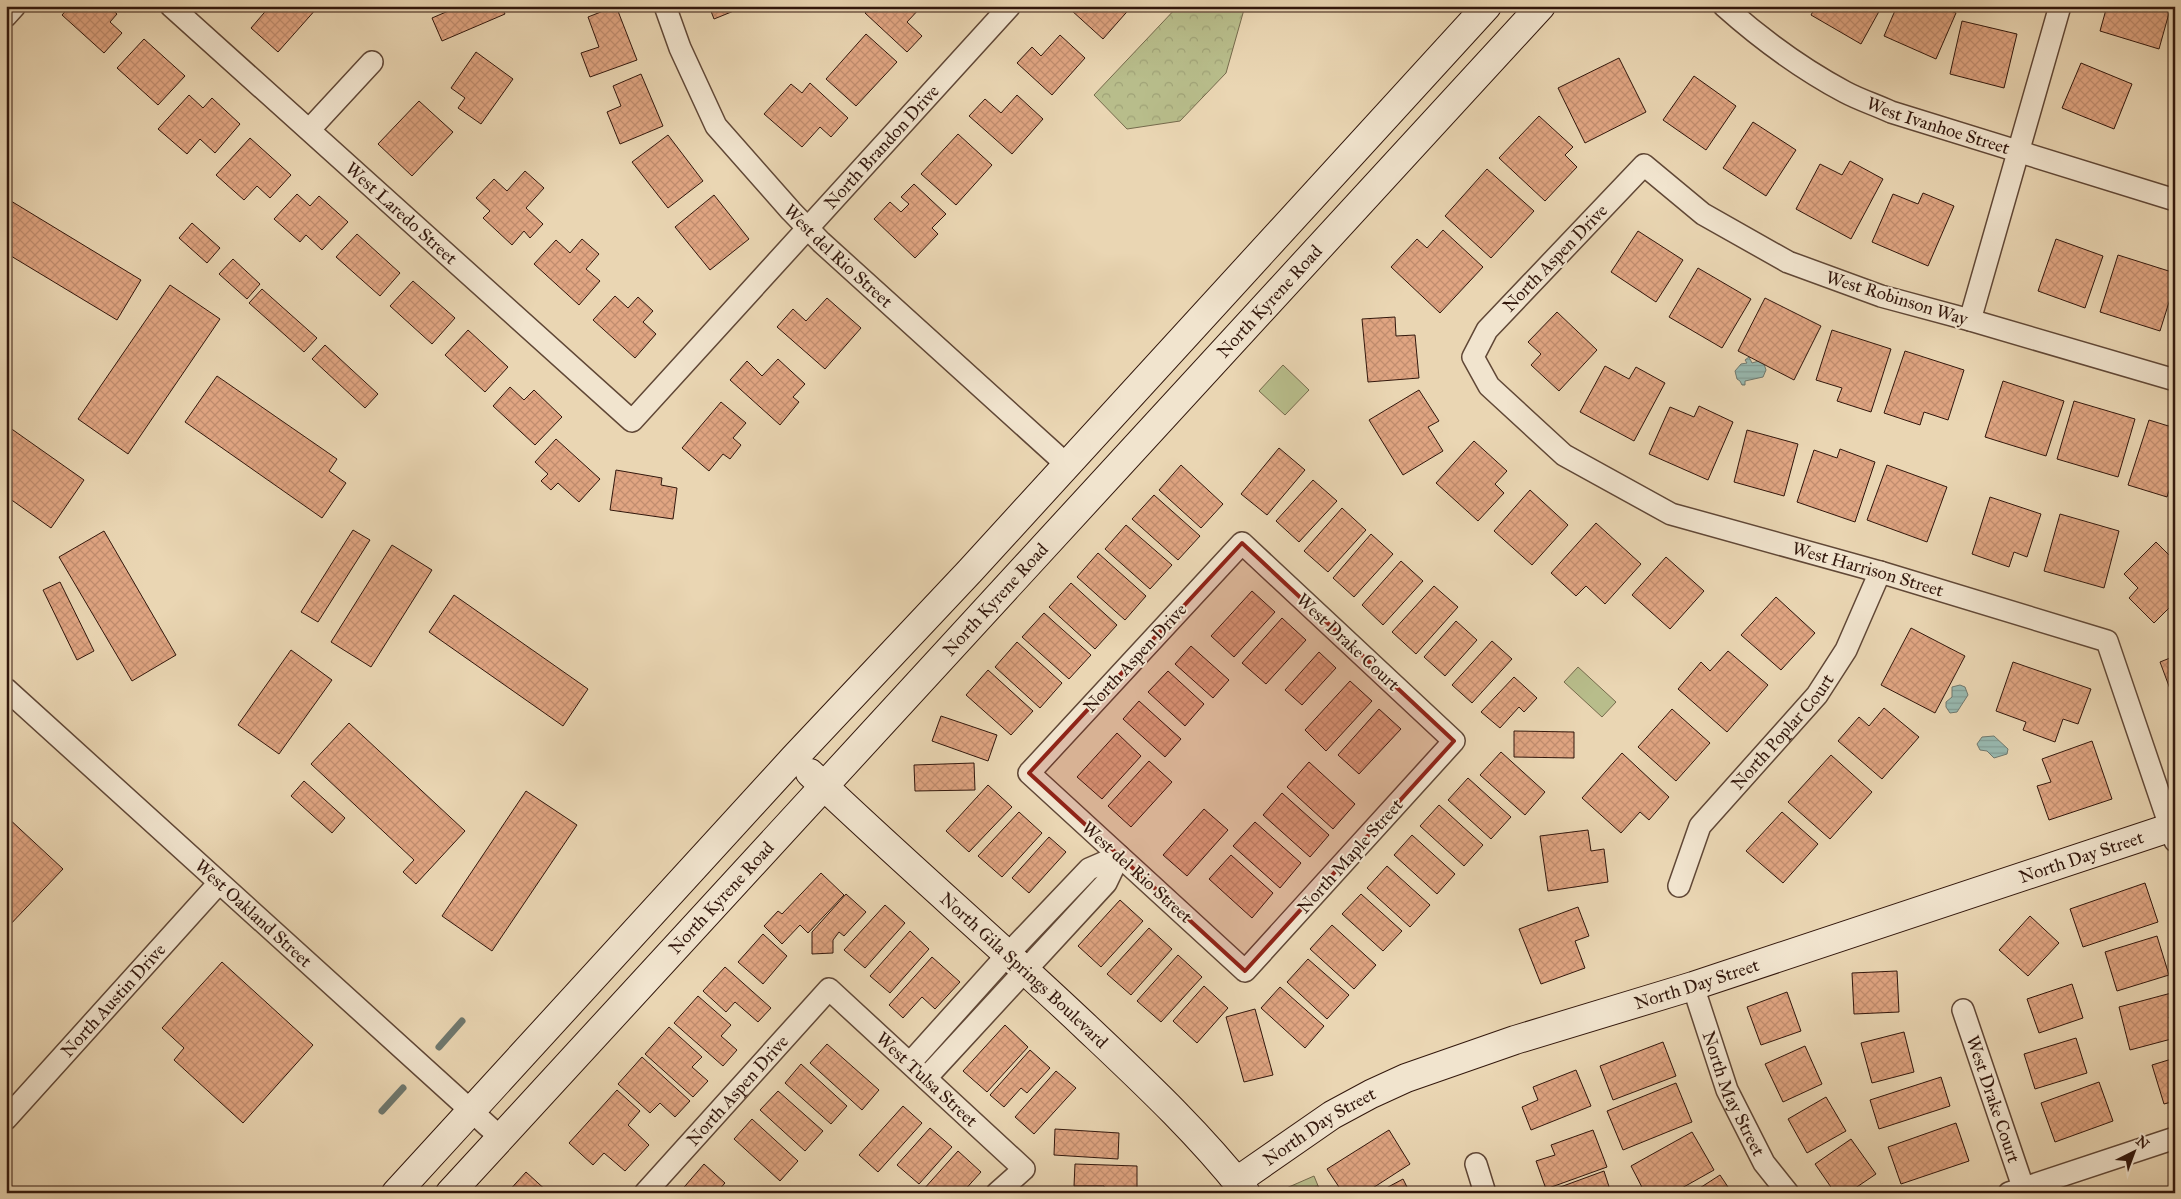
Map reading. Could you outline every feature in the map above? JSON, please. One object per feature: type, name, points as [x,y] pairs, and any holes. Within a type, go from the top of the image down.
[{"type":"main road","points":[[396,1193],[794,758],[970,571],[1487,6]]},
{"type":"main road","name":"North Kyrene Road","points":[[450,1193],[1540,6]]},
{"type":"main road","name":"North Gila Springs Boulevard","points":[[794,758],[1177,1112],[1216,1154],[1241,1187]]},
{"type":"main road","name":"North Day Street","points":[[1241,1187],[1332,1115],[1406,1078],[1515,1040],[1693,986],[2173,832]]},
{"type":"street","points":[[6,16],[15,6]]},
{"type":"street","name":"West Laredo Street","points":[[171,6],[632,420]]},
{"type":"street","name":"West del Rio Street","points":[[665,6],[680,48],[716,126],[808,228],[1066,464]]},
{"type":"street","name":"North Brandon Drive","points":[[632,420],[1010,6]]},
{"type":"street","name":"West Ivanhoe Street","points":[[1724,6],[1748,28],[1810,72],[1847,93],[1891,112],[2175,200]]},
{"type":"street","points":[[1970,320],[2060,6]]},
{"type":"street","points":[[310,129],[372,62]]},
{"type":"street","name":"West Robinson Way","points":[[1644,165],[1703,214],[1788,262],[1881,296],[2175,380]]},
{"type":"street","name":"North Aspen Drive","points":[[1473,357],[1487,330],[1644,165]]},
{"type":"street","name":"West Harrison Street","points":[[1473,357],[1489,386],[1564,455],[1671,514],[1880,572],[2107,641],[2173,832]]},
{"type":"street","name":"North Aspen Drive","points":[[1029,773],[1242,543]]},
{"type":"street","name":"West Drake Court","points":[[1242,543],[1454,741]]},
{"type":"street","name":"North Poplar Court","points":[[1679,886],[1700,826],[1817,695],[1846,650],[1880,572]]},
{"type":"street","name":"West Oakland Street","points":[[6,689],[500,1137]]},
{"type":"street","name":"North Maple Street","points":[[1245,971],[1454,741]]},
{"type":"street","name":"West del Rio Street","points":[[1029,773],[1245,971]]},
{"type":"street","points":[[910,1063],[1016,962],[1106,883],[1120,856]]},
{"type":"street","name":"North Austin Drive","points":[[6,1119],[220,883]]},
{"type":"street","points":[[926,1078],[1016,962]]},
{"type":"street","name":"North May Street","points":[[1693,986],[1727,1090],[1764,1163],[1788,1193]]},
{"type":"street","name":"North Aspen Drive","points":[[644,1193],[830,989]]},
{"type":"street","name":"West Tulsa Street","points":[[830,989],[1024,1170],[997,1193]]},
{"type":"street","name":"West Drake Court","points":[[1963,1010],[2016,1190]]},
{"type":"street","points":[[2016,1190],[2175,1138]]},
{"type":"street","points":[[1476,1164],[1485,1193]]},
{"type":"highlighted area","points":[[1242,543],[1454,741],[1245,971],[1029,773]]},
{"type":"green space","points":[[1178,6],[1245,6],[1226,73],[1180,121],[1127,129],[1094,95]]},
{"type":"green space","points":[[1283,365],[1309,390],[1285,415],[1259,391]]},
{"type":"green space","points":[[1578,667],[1616,702],[1602,717],[1564,682]]},
{"type":"green space","points":[[1314,1176],[1321,1193],[1275,1193]]},
{"type":"water","points":[[1749,357],[1752,363],[1759,361],[1764,364],[1766,370],[1763,377],[1745,381],[1745,385],[1742,385],[1737,379],[1735,371],[1741,364],[1747,363],[1745,360]]},
{"type":"water","points":[[1960,685],[1965,687],[1968,695],[1957,712],[1950,713],[1946,707],[1946,702],[1952,697],[1952,687]]},
{"type":"water","points":[[1994,736],[2008,749],[2007,754],[1994,758],[1987,751],[1980,750],[1977,744],[1982,737]]},
{"type":"building","points":[[70,6],[108,6],[117,14],[110,22],[122,33],[104,53],[62,15]]},
{"type":"building","points":[[270,6],[315,6],[317,8],[278,52],[251,28]]},
{"type":"building","points":[[452,6],[501,6],[505,14],[442,41],[432,18],[453,9]]},
{"type":"building","points":[[616,6],[637,60],[590,77],[581,53],[599,47],[588,17]]},
{"type":"building","points":[[709,6],[746,6],[714,19]]},
{"type":"building","points":[[871,6],[922,6],[907,22],[922,36],[907,52],[865,13]]},
{"type":"building","points":[[1074,6],[1132,6],[1103,39],[1071,10]]},
{"type":"building","points":[[1816,6],[1882,6],[1861,44],[1811,15]]},
{"type":"building","points":[[1897,6],[1939,6],[1956,13],[1936,59],[1884,36]]},
{"type":"building","points":[[2107,6],[2171,6],[2159,49],[2100,31]]},
{"type":"building","points":[[1962,21],[2017,34],[2004,88],[1950,74]]},
{"type":"building","points":[[866,34],[897,62],[856,106],[826,79]]},
{"type":"building","points":[[1060,35],[1085,58],[1052,95],[1017,63],[1032,47],[1041,56]]},
{"type":"building","points":[[144,39],[185,76],[158,105],[117,68]]},
{"type":"building","points":[[476,52],[513,79],[481,124],[458,108],[465,98],[451,88]]},
{"type":"building","points":[[1619,58],[1646,112],[1585,143],[1558,88]]},
{"type":"building","points":[[2081,63],[2132,84],[2114,129],[2062,108]]},
{"type":"building","points":[[641,74],[663,126],[620,144],[607,112],[621,106],[613,86]]},
{"type":"building","points":[[1694,76],[1736,106],[1706,150],[1663,120]]},
{"type":"building","points":[[810,83],[848,118],[831,137],[820,127],[802,147],[764,114],[791,84],[802,93]]},
{"type":"building","points":[[189,95],[203,108],[212,98],[240,124],[215,153],[200,139],[187,154],[158,129]]},
{"type":"building","points":[[1017,95],[1043,119],[1012,154],[969,116],[985,99],[1001,113]]},
{"type":"building","points":[[419,101],[453,132],[412,176],[378,144]]},
{"type":"building","points":[[1539,116],[1573,147],[1565,155],[1577,167],[1545,201],[1499,158]]},
{"type":"building","points":[[1753,122],[1796,150],[1766,196],[1723,168]]},
{"type":"building","points":[[958,134],[992,165],[956,205],[921,174]]},
{"type":"building","points":[[668,135],[703,181],[668,208],[632,162]]},
{"type":"building","points":[[250,138],[291,175],[270,198],[257,186],[244,200],[216,175]]},
{"type":"building","points":[[1850,161],[1883,179],[1851,239],[1796,209],[1820,164],[1842,175]]},
{"type":"building","points":[[1487,169],[1534,211],[1491,258],[1445,216]]},
{"type":"building","points":[[525,171],[544,188],[526,208],[543,224],[530,238],[524,231],[512,245],[483,218],[490,211],[476,198],[494,179],[507,191]]},
{"type":"building","points":[[914,184],[946,214],[932,228],[938,234],[915,258],[874,219],[890,202],[901,212],[909,204],[901,197]]},
{"type":"building","points":[[1923,193],[1954,206],[1928,266],[1872,242],[1893,194],[1918,204]]},
{"type":"building","points":[[297,194],[310,206],[319,196],[348,222],[322,250],[306,235],[300,242],[274,219]]},
{"type":"building","points":[[714,195],[749,239],[710,270],[675,227]]},
{"type":"building","points":[[6,198],[141,280],[117,320],[6,253]]},
{"type":"building","points":[[192,223],[220,248],[207,263],[179,238]]},
{"type":"building","points":[[1443,230],[1483,267],[1440,313],[1391,267],[1417,239],[1427,248]]},
{"type":"building","points":[[1638,231],[1683,260],[1656,302],[1611,272]]},
{"type":"building","points":[[357,234],[400,273],[380,296],[336,257]]},
{"type":"building","points":[[582,239],[599,254],[586,269],[600,281],[579,305],[534,264],[556,240],[570,253]]},
{"type":"building","points":[[2056,239],[2103,256],[2085,308],[2038,291]]},
{"type":"building","points":[[2118,255],[2175,273],[2175,283],[2160,331],[2100,312]]},
{"type":"building","points":[[233,259],[260,284],[247,299],[219,274]]},
{"type":"building","points":[[1698,268],[1751,299],[1722,348],[1669,317]]},
{"type":"building","points":[[413,281],[455,318],[432,344],[390,306]]},
{"type":"building","points":[[170,285],[220,319],[128,454],[78,419]]},
{"type":"building","points":[[262,289],[317,338],[304,352],[249,303]]},
{"type":"building","points":[[615,296],[628,308],[638,297],[653,311],[643,322],[656,334],[635,358],[593,320]]},
{"type":"building","points":[[827,298],[861,328],[825,369],[777,327],[793,309],[806,321]]},
{"type":"building","points":[[1765,298],[1821,326],[1794,380],[1738,351]]},
{"type":"building","points":[[1557,312],[1597,350],[1559,391],[1531,365],[1541,354],[1528,342]]},
{"type":"building","points":[[1395,317],[1396,336],[1415,335],[1419,378],[1368,382],[1362,319]]},
{"type":"building","points":[[468,330],[508,367],[485,392],[445,355]]},
{"type":"building","points":[[1832,330],[1891,349],[1871,412],[1837,401],[1842,388],[1816,380]]},
{"type":"building","points":[[325,345],[378,394],[365,408],[312,359]]},
{"type":"building","points":[[1905,351],[1964,370],[1948,420],[1924,412],[1920,425],[1884,413]]},
{"type":"building","points":[[778,359],[805,384],[793,397],[799,402],[780,425],[730,380],[747,361],[762,376]]},
{"type":"building","points":[[1605,366],[1629,379],[1636,367],[1665,383],[1634,441],[1580,412]]},
{"type":"building","points":[[217,376],[337,459],[329,471],[346,483],[322,518],[185,422]]},
{"type":"building","points":[[2003,381],[2064,401],[2046,456],[1985,437]]},
{"type":"building","points":[[510,387],[524,400],[534,390],[562,417],[535,445],[493,406]]},
{"type":"building","points":[[1419,390],[1439,421],[1428,427],[1443,451],[1403,475],[1369,420]]},
{"type":"building","points":[[2074,401],[2135,419],[2118,477],[2057,459]]},
{"type":"building","points":[[721,402],[746,423],[733,438],[741,445],[730,459],[723,454],[709,471],[682,448]]},
{"type":"building","points":[[1699,406],[1733,422],[1708,480],[1649,454],[1670,407],[1694,417]]},
{"type":"building","points":[[2149,420],[2175,428],[2175,481],[2172,481],[2167,497],[2128,485]]},
{"type":"building","points":[[6,425],[84,480],[51,528],[6,496]]},
{"type":"building","points":[[1747,430],[1798,444],[1784,496],[1734,482]]},
{"type":"building","points":[[556,439],[600,479],[579,502],[558,483],[551,490],[541,481],[548,474],[535,462]]},
{"type":"building","points":[[1474,441],[1507,471],[1495,484],[1504,493],[1478,521],[1436,483]]},
{"type":"building","points":[[1279,448],[1305,470],[1267,515],[1241,494]]},
{"type":"building","points":[[1840,449],[1875,462],[1855,522],[1797,502],[1814,450],[1837,458]]},
{"type":"building","points":[[1181,465],[1223,504],[1201,528],[1159,490]]},
{"type":"building","points":[[1887,465],[1947,487],[1927,542],[1867,520]]},
{"type":"building","points":[[616,470],[662,478],[661,485],[677,488],[673,519],[610,510]]},
{"type":"building","points":[[1313,480],[1337,501],[1299,542],[1276,521]]},
{"type":"building","points":[[1530,490],[1568,525],[1532,565],[1494,531]]},
{"type":"building","points":[[1154,495],[1200,536],[1178,560],[1132,519]]},
{"type":"building","points":[[1990,497],[2041,514],[2027,557],[2014,552],[2009,567],[1972,554]]},
{"type":"building","points":[[1342,508],[1366,530],[1328,572],[1304,551]]},
{"type":"building","points":[[2060,514],[2119,531],[2104,588],[2044,571]]},
{"type":"building","points":[[1596,523],[1641,564],[1605,604],[1586,586],[1576,596],[1551,573]]},
{"type":"building","points":[[1126,525],[1172,565],[1150,589],[1105,549]]},
{"type":"building","points":[[353,530],[370,540],[318,622],[301,612]]},
{"type":"building","points":[[104,531],[176,655],[132,681],[59,557]]},
{"type":"building","points":[[1371,534],[1393,554],[1354,597],[1333,578]]},
{"type":"building","points":[[2156,542],[2175,561],[2175,602],[2154,623],[2129,598],[2138,588],[2124,574]]},
{"type":"building","points":[[392,545],[432,570],[371,667],[331,642]]},
{"type":"building","points":[[1098,553],[1146,596],[1125,620],[1077,577]]},
{"type":"building","points":[[1666,557],[1704,591],[1670,629],[1632,595]]},
{"type":"building","points":[[1401,561],[1423,581],[1383,625],[1362,605]]},
{"type":"building","points":[[60,582],[94,651],[77,660],[43,590]]},
{"type":"building","points":[[1071,583],[1117,625],[1095,649],[1049,607]]},
{"type":"building","points":[[1434,586],[1458,607],[1416,654],[1392,632]]},
{"type":"building","points":[[1252,591],[1275,612],[1234,657],[1211,636]]},
{"type":"building","points":[[454,595],[588,689],[563,726],[429,632]]},
{"type":"building","points":[[1776,597],[1815,633],[1781,670],[1741,635]]},
{"type":"building","points":[[1044,613],[1091,655],[1069,679],[1022,637]]},
{"type":"building","points":[[1282,618],[1306,640],[1266,684],[1242,663]]},
{"type":"building","points":[[1456,621],[1477,640],[1445,676],[1424,657]]},
{"type":"building","points":[[1911,628],[1965,656],[1935,713],[1881,685]]},
{"type":"building","points":[[1492,641],[1512,659],[1472,703],[1452,685]]},
{"type":"building","points":[[1017,642],[1062,683],[1040,708],[995,667]]},
{"type":"building","points":[[1191,646],[1229,680],[1213,698],[1175,664]]},
{"type":"building","points":[[291,650],[332,680],[279,754],[238,725]]},
{"type":"building","points":[[1728,651],[1768,685],[1727,732],[1678,689],[1701,662],[1710,671]]},
{"type":"building","points":[[1319,652],[1336,668],[1302,705],[1285,690]]},
{"type":"building","points":[[2175,656],[2175,697],[2173,697],[2160,662]]},
{"type":"building","points":[[2013,662],[2091,689],[2078,724],[2063,719],[2055,742],[2023,730],[2026,722],[1996,711]]},
{"type":"building","points":[[988,670],[1033,711],[1011,735],[966,695]]},
{"type":"building","points":[[1168,671],[1204,704],[1185,726],[1148,692]]},
{"type":"building","points":[[1514,677],[1537,698],[1524,712],[1519,707],[1500,728],[1481,712]]},
{"type":"building","points":[[1350,681],[1372,701],[1326,751],[1305,730]]},
{"type":"building","points":[[1139,701],[1181,739],[1165,757],[1123,719]]},
{"type":"building","points":[[1884,708],[1919,737],[1882,779],[1838,741],[1859,717],[1869,726]]},
{"type":"building","points":[[1379,709],[1401,729],[1359,774],[1338,755]]},
{"type":"building","points":[[1672,709],[1710,743],[1676,781],[1638,747]]},
{"type":"building","points":[[941,716],[997,735],[988,761],[932,741]]},
{"type":"building","points":[[349,723],[465,831],[416,884],[403,872],[414,860],[311,764]]},
{"type":"building","points":[[1514,731],[1574,732],[1574,758],[1514,757]]},
{"type":"building","points":[[1117,733],[1141,756],[1102,799],[1077,777]]},
{"type":"building","points":[[2092,741],[2112,799],[2049,820],[2037,786],[2051,782],[2042,759]]},
{"type":"building","points":[[1501,752],[1545,792],[1525,815],[1480,775]]},
{"type":"building","points":[[1622,753],[1669,797],[1649,820],[1640,812],[1621,833],[1582,798]]},
{"type":"building","points":[[1831,755],[1872,792],[1830,839],[1788,802]]},
{"type":"building","points":[[1149,761],[1172,782],[1131,827],[1108,806]]},
{"type":"building","points":[[1309,762],[1355,804],[1333,829],[1287,787]]},
{"type":"building","points":[[974,763],[975,790],[915,791],[914,765]]},
{"type":"building","points":[[1468,778],[1511,817],[1491,839],[1448,800]]},
{"type":"building","points":[[304,781],[345,818],[332,833],[291,796]]},
{"type":"building","points":[[988,785],[1012,807],[969,852],[946,831]]},
{"type":"building","points":[[526,791],[577,825],[492,951],[442,916]]},
{"type":"building","points":[[1282,793],[1329,835],[1310,857],[1263,815]]},
{"type":"building","points":[[1439,805],[1483,845],[1464,866],[1420,826]]},
{"type":"building","points":[[1204,809],[1228,830],[1187,876],[1163,855]]},
{"type":"building","points":[[1019,812],[1042,833],[1002,877],[978,856]]},
{"type":"building","points":[[1782,812],[1818,844],[1783,883],[1746,851]]},
{"type":"building","points":[[6,816],[63,869],[6,929]]},
{"type":"building","points":[[1255,822],[1301,863],[1280,888],[1233,846]]},
{"type":"building","points":[[1588,830],[1591,851],[1604,849],[1608,882],[1548,891],[1540,836]]},
{"type":"building","points":[[1412,835],[1455,874],[1437,894],[1394,855]]},
{"type":"building","points":[[1049,837],[1066,852],[1029,893],[1012,878]]},
{"type":"building","points":[[1231,855],[1273,893],[1252,918],[1209,879]]},
{"type":"building","points":[[1387,866],[1430,905],[1410,927],[1367,888]]},
{"type":"building","points":[[821,873],[844,895],[808,933],[800,925],[782,944],[764,926],[778,911],[782,914]]},
{"type":"building","points":[[2145,883],[2158,922],[2083,947],[2070,909]]},
{"type":"building","points":[[846,894],[866,912],[844,936],[839,932],[833,940],[833,953],[812,954],[812,932]]},
{"type":"building","points":[[1361,894],[1402,931],[1383,951],[1342,914]]},
{"type":"building","points":[[1120,900],[1143,921],[1101,967],[1078,946]]},
{"type":"building","points":[[885,905],[905,923],[865,968],[844,950]]},
{"type":"building","points":[[1578,907],[1589,936],[1575,941],[1585,968],[1541,984],[1519,929]]},
{"type":"building","points":[[2030,916],[2059,943],[2028,976],[1999,950]]},
{"type":"building","points":[[1332,925],[1376,965],[1354,989],[1310,949]]},
{"type":"building","points":[[1149,928],[1172,949],[1131,995],[1107,974]]},
{"type":"building","points":[[910,931],[929,949],[890,993],[870,976]]},
{"type":"building","points":[[763,934],[787,956],[763,984],[738,962]]},
{"type":"building","points":[[2157,936],[2169,975],[2117,991],[2105,952]]},
{"type":"building","points":[[1178,955],[1202,977],[1161,1022],[1137,1001]]},
{"type":"building","points":[[932,957],[960,982],[935,1009],[922,997],[903,1018],[889,1005]]},
{"type":"building","points":[[1308,959],[1349,995],[1327,1019],[1287,982]]},
{"type":"building","points":[[222,962],[313,1045],[243,1123],[174,1060],[184,1048],[162,1028]]},
{"type":"building","points":[[725,967],[771,1008],[758,1022],[735,1002],[726,1012],[703,991]]},
{"type":"building","points":[[1897,971],[1899,1012],[1854,1014],[1852,973]]},
{"type":"building","points":[[2072,984],[2083,1018],[2039,1033],[2027,999]]},
{"type":"building","points":[[1204,986],[1228,1008],[1197,1043],[1173,1021]]},
{"type":"building","points":[[1280,987],[1324,1026],[1305,1048],[1261,1008]]},
{"type":"building","points":[[1787,992],[1801,1031],[1761,1045],[1747,1007]]},
{"type":"building","points":[[2175,992],[2175,1015],[2169,1017],[2175,1038],[2130,1050],[2119,1007]]},
{"type":"building","points":[[698,996],[731,1025],[721,1036],[737,1050],[723,1066],[674,1023]]},
{"type":"building","points":[[1255,1009],[1273,1075],[1244,1082],[1226,1017]]},
{"type":"building","points":[[1005,1025],[1028,1047],[987,1092],[963,1071]]},
{"type":"building","points":[[669,1027],[702,1057],[692,1067],[708,1081],[693,1097],[645,1054]]},
{"type":"building","points":[[1904,1032],[1914,1072],[1872,1083],[1861,1043]]},
{"type":"building","points":[[2076,1038],[2087,1073],[2035,1089],[2024,1054]]},
{"type":"building","points":[[1663,1042],[1676,1076],[1613,1100],[1600,1066]]},
{"type":"building","points":[[827,1044],[879,1090],[862,1110],[810,1063]]},
{"type":"building","points":[[1805,1046],[1822,1084],[1783,1102],[1765,1064]]},
{"type":"building","points":[[1030,1050],[1050,1068],[1027,1093],[1021,1088],[1004,1107],[990,1095]]},
{"type":"building","points":[[642,1057],[690,1101],[675,1117],[660,1103],[650,1113],[618,1084]]},
{"type":"building","points":[[2175,1058],[2175,1101],[2164,1104],[2152,1065]]},
{"type":"building","points":[[801,1064],[847,1106],[831,1124],[785,1083]]},
{"type":"building","points":[[1576,1070],[1591,1106],[1531,1130],[1522,1107],[1538,1100],[1533,1087]]},
{"type":"building","points":[[1056,1071],[1076,1088],[1034,1134],[1015,1117]]},
{"type":"building","points":[[1941,1077],[1950,1106],[1879,1129],[1870,1100]]},
{"type":"building","points":[[2099,1082],[2113,1121],[2055,1142],[2041,1103]]},
{"type":"building","points":[[1676,1083],[1692,1122],[1623,1150],[1607,1111]]},
{"type":"building","points":[[617,1090],[640,1111],[628,1125],[649,1145],[625,1171],[604,1153],[593,1165],[569,1143]]},
{"type":"building","points":[[778,1091],[823,1131],[805,1151],[760,1110]]},
{"type":"building","points":[[1826,1097],[1846,1131],[1807,1153],[1788,1119]]},
{"type":"building","points":[[903,1106],[922,1123],[878,1172],[859,1155]]},
{"type":"building","points":[[752,1119],[798,1161],[780,1181],[734,1139]]},
{"type":"building","points":[[1956,1123],[1969,1161],[1901,1184],[1888,1147]]},
{"type":"building","points":[[930,1128],[952,1147],[919,1184],[897,1165]]},
{"type":"building","points":[[1055,1129],[1119,1133],[1118,1159],[1054,1155]]},
{"type":"building","points":[[1389,1130],[1410,1164],[1365,1193],[1343,1193],[1327,1169]]},
{"type":"building","points":[[1593,1130],[1607,1167],[1546,1189],[1536,1161],[1555,1155],[1551,1145]]},
{"type":"building","points":[[1692,1132],[1714,1170],[1673,1193],[1645,1193],[1631,1166]]},
{"type":"building","points":[[1851,1139],[1876,1174],[1848,1193],[1835,1193],[1815,1164]]},
{"type":"building","points":[[958,1151],[981,1172],[962,1193],[925,1193],[923,1190]]},
{"type":"building","points":[[704,1164],[725,1183],[716,1193],[679,1193]]},
{"type":"building","points":[[1075,1164],[1137,1166],[1137,1193],[1104,1193],[1104,1186],[1074,1186]]},
{"type":"building","points":[[1604,1171],[1611,1193],[1544,1193]]},
{"type":"building","points":[[526,1172],[549,1193],[507,1193]]},
{"type":"building","points":[[1720,1175],[1732,1193],[1692,1193]]},
{"type":"building","points":[[1403,1179],[1410,1193],[1377,1193]]},
{"type":"waterway","points":[[439,1047],[462,1021]]},
{"type":"waterway","points":[[382,1111],[403,1088]]}]
